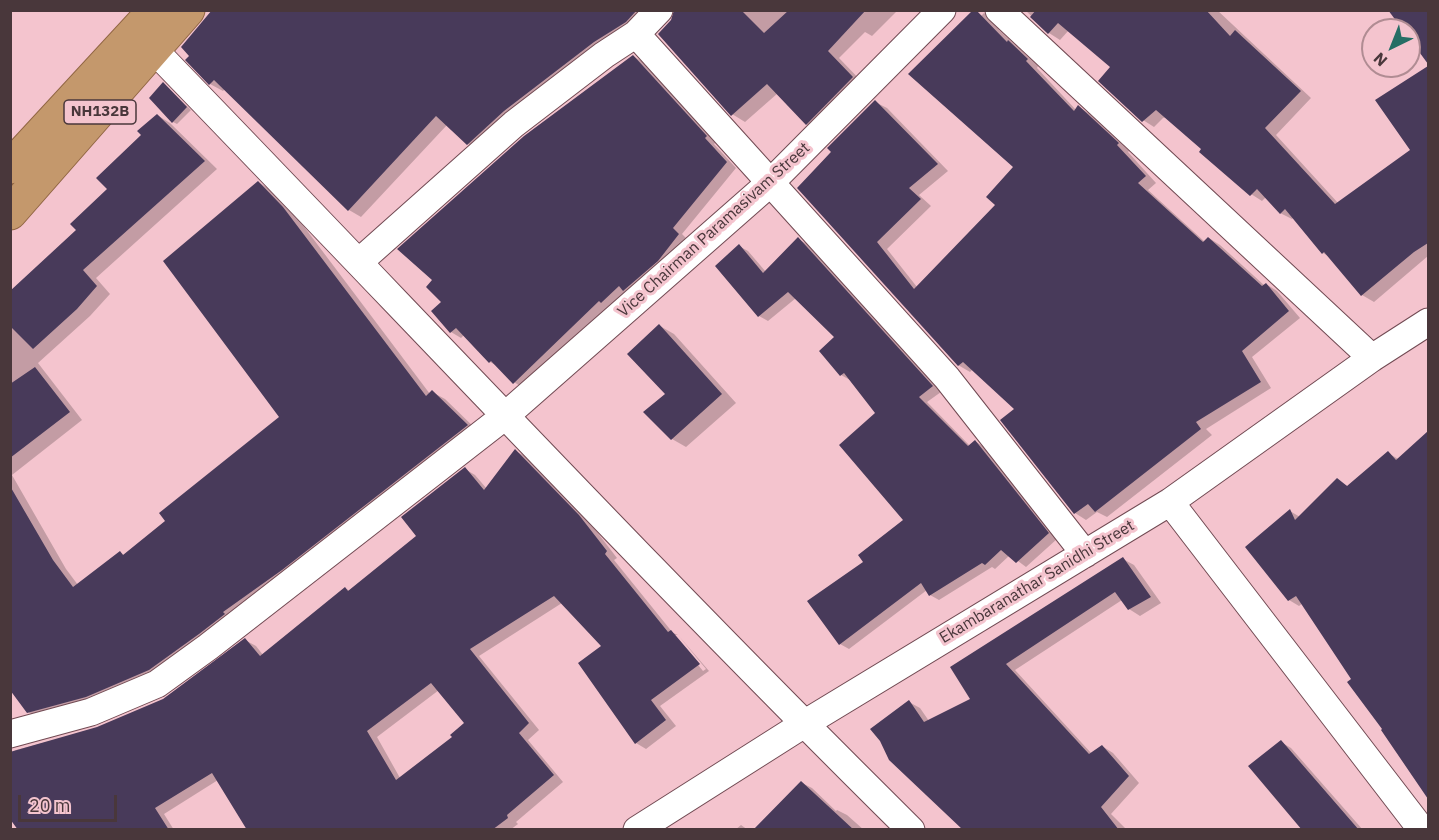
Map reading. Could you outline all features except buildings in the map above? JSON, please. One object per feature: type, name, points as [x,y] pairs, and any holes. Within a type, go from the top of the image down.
[{"type":"highway","name":"NH132B","points":[[10,167],[155,10]]},
{"type":"highway","name":"NH132B","points":[[10,213],[188,10]]},
{"type":"street","points":[[359,262],[514,124],[604,55],[636,34],[659,10]]},
{"type":"street","name":"Vice Chairman Paramasivam Street","points":[[10,734],[91,712],[157,684],[208,647],[505,416],[770,183],[942,10]]},
{"type":"street","points":[[999,10],[1372,358]]},
{"type":"street","points":[[636,34],[947,378],[1085,554]]},
{"type":"street","points":[[154,50],[505,416],[804,724],[911,830]]},
{"type":"street","name":"Ekambaranathar Sanidhi Street","points":[[637,830],[804,724],[1170,502],[1372,358],[1428,322]]},
{"type":"street","points":[[1170,502],[1422,830]]}]
